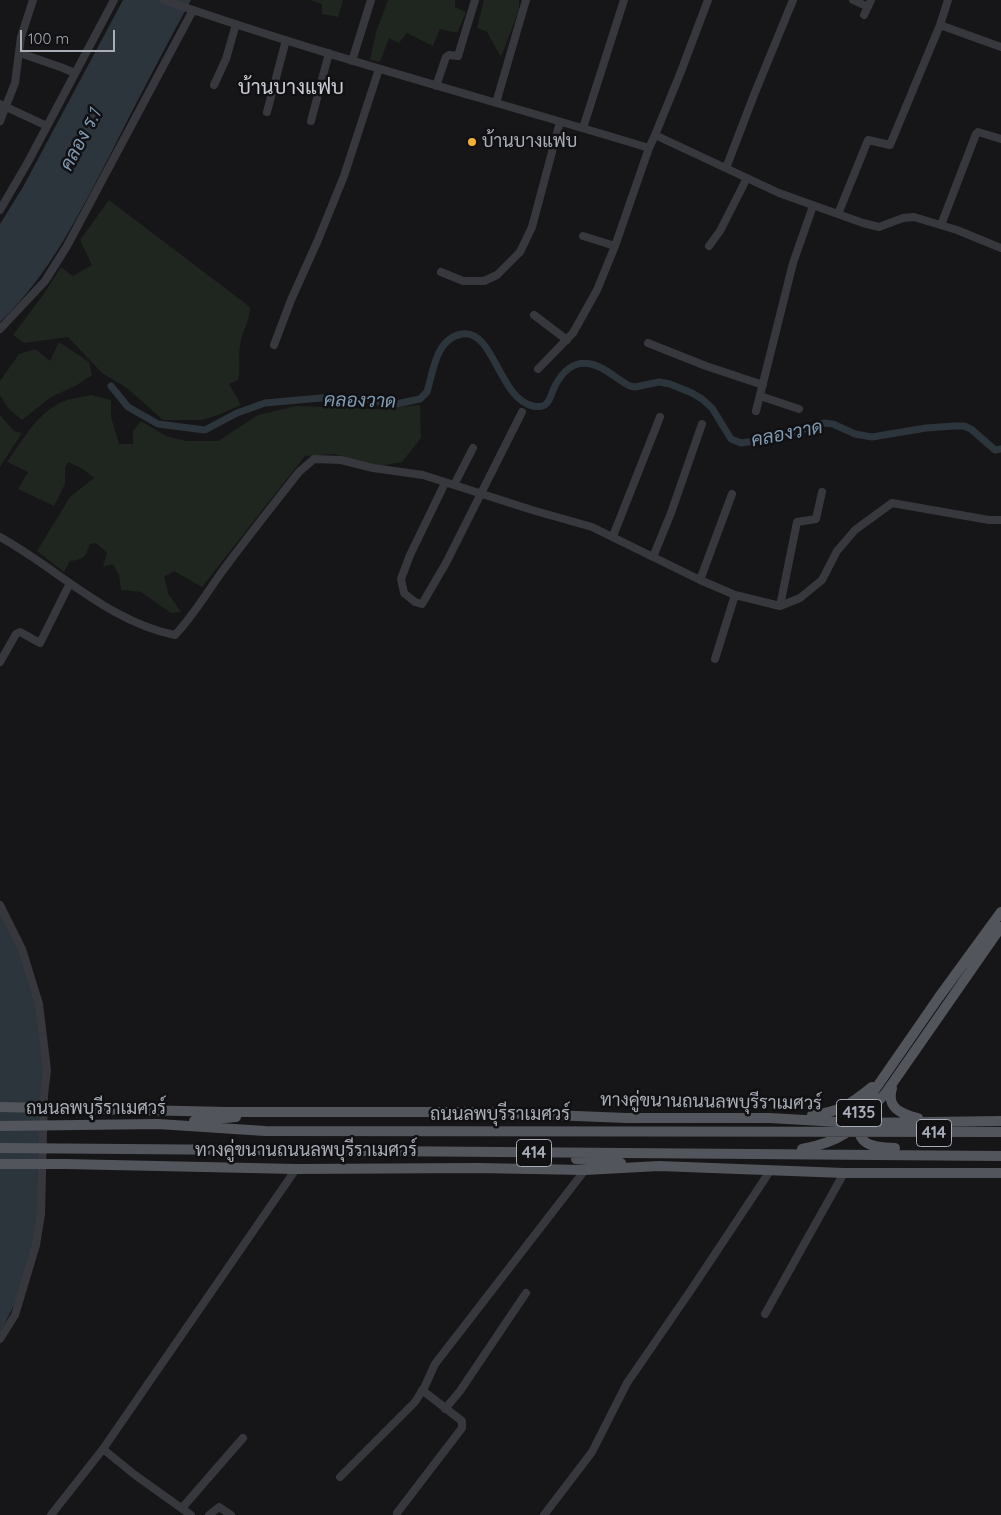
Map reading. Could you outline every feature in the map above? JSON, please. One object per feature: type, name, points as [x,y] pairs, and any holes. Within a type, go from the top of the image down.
[{"type":"main road","name":"4135","points":[[974,1155],[873,1147],[866,1143],[860,1135],[858,1114],[883,1076],[1001,912]]},
{"type":"main road","name":"4135","points":[[779,1154],[822,1146],[834,1141],[858,1123],[886,1094],[1001,927]]},
{"type":"main road","points":[[769,1118],[824,1114],[839,1109],[854,1102],[883,1076]]},
{"type":"main road","points":[[893,1082],[890,1096],[891,1103],[902,1114],[941,1122]]},
{"type":"main road","name":"ทางคู่ขนานถนนลพบุรีราเมศวร์","points":[[0,1107],[295,1112],[477,1112],[626,1118],[769,1118],[858,1123],[1001,1121]]},
{"type":"main road","points":[[158,1124],[295,1112]]},
{"type":"main road","name":"ถนนลพบุรีราเมศวร์","points":[[0,1126],[158,1124],[265,1131],[1001,1132]]},
{"type":"main road","points":[[264,1150],[265,1131]]},
{"type":"main road","name":"ถนนลพบุรีราเมศวร์","points":[[0,1148],[66,1147],[1001,1156]]},
{"type":"main road","points":[[504,1152],[659,1166]]},
{"type":"main road","name":"ทางคู่ขนานถนนลพบุรีราเมศวร์","points":[[0,1164],[296,1169],[478,1168],[585,1170],[659,1166],[844,1173],[1001,1173]]},
{"type":"street","points":[[0,121],[3,105],[15,82],[21,38],[33,0]]},
{"type":"street","points":[[0,210],[28,162],[114,0]]},
{"type":"street","points":[[164,0],[379,69],[649,148]]},
{"type":"street","points":[[352,60],[371,0]]},
{"type":"street","points":[[436,86],[446,57],[449,55],[458,56],[475,0]]},
{"type":"street","points":[[496,103],[526,0]]},
{"type":"street","points":[[583,128],[624,0]]},
{"type":"street","points":[[538,369],[567,340],[578,325],[594,296],[615,246],[649,148],[708,0]]},
{"type":"street","points":[[726,168],[793,0]]},
{"type":"street","points":[[853,0],[869,3],[864,15]]},
{"type":"street","points":[[838,214],[868,140],[890,146],[940,25],[948,0]]},
{"type":"street","points":[[0,329],[45,280],[68,246],[192,10]]},
{"type":"street","points":[[214,85],[226,59],[236,24]]},
{"type":"street","points":[[940,25],[1001,47]]},
{"type":"street","points":[[266,112],[286,40]]},
{"type":"street","points":[[20,53],[75,74]]},
{"type":"street","points":[[311,120],[329,53]]},
{"type":"street","points":[[274,345],[291,300],[344,176],[379,69]]},
{"type":"street","points":[[3,105],[47,126]]},
{"type":"street","points":[[441,272],[463,281],[484,281],[497,275],[520,252],[532,228],[560,122]]},
{"type":"street","points":[[941,226],[976,134],[978,132],[1001,139]]},
{"type":"street","points":[[655,134],[779,193],[813,206],[879,227],[903,218],[914,217],[957,230],[1001,248]]},
{"type":"street","points":[[709,246],[720,230],[747,178]]},
{"type":"street","points":[[756,411],[793,263],[813,206]]},
{"type":"street","points":[[583,236],[615,246]]},
{"type":"street","points":[[534,315],[567,340]]},
{"type":"street","points":[[648,343],[706,366],[763,385]]},
{"type":"street","points":[[760,396],[799,409]]},
{"type":"street","points":[[445,482],[413,548],[401,579],[404,593],[414,602],[422,604],[446,563],[522,412]]},
{"type":"street","points":[[613,536],[660,417]]},
{"type":"street","points":[[652,557],[671,513],[702,424]]},
{"type":"street","points":[[454,485],[472,448]]},
{"type":"street","points":[[0,537],[17,546],[108,608],[158,632],[175,636],[188,621],[228,563],[299,472],[314,459],[341,460],[373,468],[423,475],[592,527],[735,595],[780,606],[800,598],[822,580],[837,551],[855,530],[892,503],[989,520],[1001,520]]},
{"type":"street","points":[[780,606],[797,522],[816,519],[822,492]]},
{"type":"street","points":[[700,580],[732,494]]},
{"type":"street","points":[[0,662],[16,634],[20,632],[40,644],[70,583]]},
{"type":"street","points":[[715,659],[735,595]]},
{"type":"street","points":[[0,905],[22,949],[39,1004],[47,1070],[44,1095],[41,1214],[37,1237],[15,1315],[0,1340]]},
{"type":"street","points":[[52,1515],[103,1449],[296,1169]]},
{"type":"street","points":[[340,1477],[415,1402],[435,1364],[585,1170]]},
{"type":"street","points":[[544,1515],[592,1452],[627,1383],[770,1171]]},
{"type":"street","points":[[765,1314],[844,1173]]},
{"type":"street","points":[[446,1409],[526,1292]]},
{"type":"street","points":[[397,1512],[462,1428],[462,1421],[422,1390]]},
{"type":"street","points":[[182,1508],[243,1438]]},
{"type":"street","points":[[103,1449],[135,1475],[191,1515]]},
{"type":"street","points":[[209,1515],[220,1507],[231,1515]]},
{"type":"shaded area","points":[[310,0],[343,0],[338,17],[322,14],[322,4]]},
{"type":"shaded area","points":[[388,0],[455,0],[455,7],[466,12],[457,33],[440,29],[433,46],[407,33],[399,43],[389,38],[380,62],[370,60],[376,32]]},
{"type":"shaded area","points":[[484,0],[519,0],[519,10],[501,57],[487,32],[477,28]]},
{"type":"shaded area","points":[[109,200],[250,307],[249,317],[240,345],[238,380],[229,384],[241,405],[201,420],[163,420],[127,388],[102,373],[68,337],[24,343],[13,335],[61,267],[73,276],[92,265],[80,240]]},
{"type":"shaded area","points":[[59,342],[89,362],[92,375],[77,385],[51,397],[22,420],[8,408],[0,395],[0,381],[19,354],[35,349],[50,361]]},
{"type":"shaded area","points":[[91,395],[111,400],[111,417],[119,444],[133,444],[133,431],[141,421],[166,436],[186,441],[218,441],[258,415],[296,406],[377,409],[420,405],[421,438],[402,462],[379,466],[334,454],[305,456],[202,587],[174,571],[164,577],[169,595],[181,612],[171,613],[141,592],[121,590],[119,575],[113,564],[103,567],[107,553],[96,543],[90,544],[83,557],[70,561],[64,572],[37,551],[70,497],[94,478],[83,469],[68,462],[65,468],[65,484],[54,506],[18,489],[28,472],[7,462],[32,426],[48,410],[67,400]]},
{"type":"shaded area","points":[[0,415],[14,431],[22,433],[0,467]]},
{"type":"water","name":"คลอง ร.1","points":[[123,0],[191,0],[87,200],[62,243],[34,285],[0,322],[0,224],[23,187]]},
{"type":"water","points":[[0,912],[21,953],[37,1004],[45,1066],[39,1214],[35,1244],[14,1305],[0,1333]]},
{"type":"waterway","name":"คลองวาด","points":[[111,386],[128,407],[158,424],[205,430],[237,413],[265,403],[321,398],[367,399],[391,405],[420,399],[427,392],[441,349],[446,342],[462,334],[473,335],[482,342],[512,391],[521,401],[533,406],[546,404],[565,372],[569,368],[585,363],[602,368],[630,386],[635,387],[659,382],[670,384],[692,393],[712,408],[731,439],[741,443],[776,438],[824,423],[833,424],[855,434],[872,437],[926,428],[964,426],[971,429],[995,450],[1001,449]]},
{"type":"place","name":"บ้านบางแฟบ","points":[[472,142]]},
{"type":"district","name":"บ้านบางแฟบ","points":[[291,88]]}]
